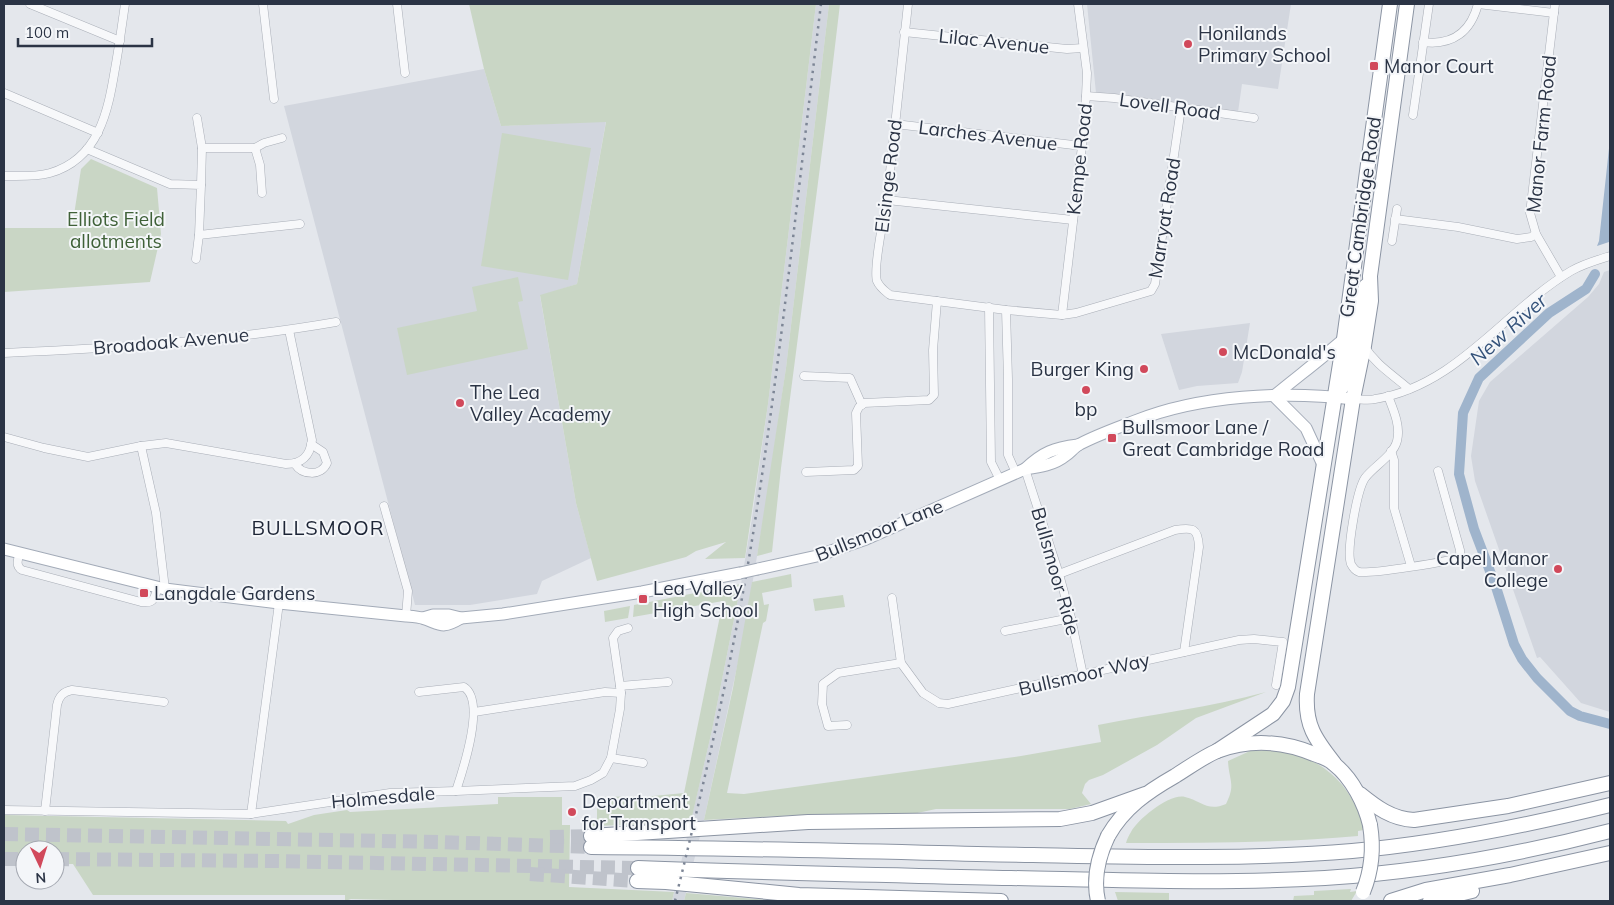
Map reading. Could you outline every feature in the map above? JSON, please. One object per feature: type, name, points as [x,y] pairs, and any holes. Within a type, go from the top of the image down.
[{"type":"highway","name":"Great Cambridge Road","points":[[1145,794],[1267,719],[1283,702],[1290,676],[1344,339],[1390,4]]},
{"type":"highway","name":"Great Cambridge Road","points":[[1355,790],[1312,733],[1307,703],[1352,399],[1364,346],[1371,301],[1370,276],[1407,4]]},
{"type":"highway","points":[[1334,397],[1348,378],[1361,302],[1370,276]]},
{"type":"highway","points":[[1315,522],[1327,487],[1338,421],[1352,399]]},
{"type":"highway","points":[[1217,751],[1245,744],[1270,743],[1296,747],[1334,763]]},
{"type":"highway","points":[[1355,790],[1382,811],[1402,819],[1414,820],[1508,806],[1610,783]]},
{"type":"highway","points":[[1355,790],[1366,811],[1370,826],[1372,861],[1369,878],[1361,897]]},
{"type":"highway","points":[[1098,901],[1096,882],[1098,864],[1108,836],[1125,812],[1145,794]]},
{"type":"highway","points":[[1145,794],[1092,813],[1060,819],[808,822],[643,834],[591,841],[1183,857],[1285,855],[1353,851],[1428,842],[1507,829],[1610,805]]},
{"type":"highway","points":[[1001,901],[799,895],[666,882],[638,875],[1276,880],[1380,874],[1446,865],[1528,850],[1610,831]]},
{"type":"highway","points":[[1391,901],[1426,890],[1552,867],[1610,854]]},
{"type":"highway","points":[[1430,901],[1508,883],[1552,867]]},
{"type":"main road","points":[[1324,467],[1306,428],[1274,396],[1297,376],[1327,355],[1344,339]]},
{"type":"main road","name":"Bullsmoor Lane","points":[[4,549],[161,588],[423,618],[433,615],[461,618],[503,614],[740,573],[842,549],[1021,471],[1043,466],[1064,458],[1078,445],[1147,416],[1174,407],[1214,401],[1274,396],[1315,395],[1352,399]]},
{"type":"street","points":[[30,4],[120,41]]},
{"type":"street","points":[[4,176],[50,173],[81,156],[87,149],[98,133],[106,113],[125,4]]},
{"type":"street","points":[[263,4],[274,99]]},
{"type":"street","points":[[397,4],[405,73]]},
{"type":"street","name":"Elsinge Road","points":[[908,4],[877,280],[882,290],[890,295],[937,301]]},
{"type":"street","name":"Kempe Road","points":[[1062,315],[1086,96],[1087,73],[1078,4]]},
{"type":"street","points":[[1413,115],[1429,4]]},
{"type":"street","points":[[1424,42],[1442,42],[1456,37],[1474,19],[1478,4],[1554,13],[1555,4]]},
{"type":"street","name":"Manor Farm Road","points":[[1554,13],[1530,213],[1536,234],[1561,277]]},
{"type":"street","name":"Lilac Avenue","points":[[904,32],[1067,49],[1083,48]]},
{"type":"street","points":[[4,93],[98,133]]},
{"type":"street","name":"Lovell Road","points":[[1086,96],[1114,98],[1254,118]]},
{"type":"street","name":"Marryat Road","points":[[937,301],[1062,315],[1076,313],[1151,290],[1155,284],[1181,108]]},
{"type":"street","points":[[196,259],[199,235],[202,148],[197,118]]},
{"type":"street","name":"Larches Avenue","points":[[894,124],[1082,146]]},
{"type":"street","points":[[202,148],[256,148],[264,143],[282,138]]},
{"type":"street","points":[[256,148],[260,166],[262,193]]},
{"type":"street","points":[[87,149],[170,184],[201,185]]},
{"type":"street","points":[[887,200],[1073,220]]},
{"type":"street","points":[[1392,241],[1397,209]]},
{"type":"street","points":[[1395,219],[1517,239],[1531,237],[1536,234]]},
{"type":"street","points":[[199,235],[300,224]]},
{"type":"street","name":"Bullsmoor Lane","points":[[1352,399],[1374,400],[1428,382],[1479,346],[1527,302],[1561,277],[1573,269],[1609,256]]},
{"type":"street","points":[[806,472],[854,470],[858,466],[856,413],[862,405],[929,400],[934,395],[933,350],[937,301]]},
{"type":"street","points":[[989,307],[991,462],[1000,480]]},
{"type":"street","name":"Bullsmoor Ride","points":[[1006,310],[1008,454],[1021,471],[1060,574],[1083,675]]},
{"type":"street","name":"Broadoak Avenue","points":[[4,353],[142,346],[289,330],[336,322]]},
{"type":"street","points":[[4,437],[88,457],[166,443],[295,464],[302,461],[308,455],[311,434],[289,330]]},
{"type":"street","points":[[1364,346],[1379,365],[1409,389]]},
{"type":"street","points":[[804,376],[850,378],[862,405]]},
{"type":"street","points":[[1388,396],[1396,417],[1397,443],[1369,474],[1360,488],[1352,530],[1350,561],[1353,568],[1361,572],[1378,571],[1457,557],[1460,553],[1438,471]]},
{"type":"street","points":[[295,464],[298,469],[305,472],[318,472],[324,468],[327,463],[326,457],[311,444]]},
{"type":"street","points":[[20,552],[17,564],[18,568],[22,570],[141,602],[152,602],[161,588],[156,513],[141,446]]},
{"type":"street","points":[[1391,451],[1394,460],[1394,508],[1411,566]]},
{"type":"street","points":[[384,506],[408,591],[406,616]]},
{"type":"street","points":[[1060,574],[1175,530],[1188,528],[1195,530],[1198,535],[1199,547],[1184,652]]},
{"type":"street","name":"Bullsmoor Way","points":[[892,598],[901,663],[923,693],[939,703],[948,704],[1239,640],[1254,639],[1283,642],[1276,686]]},
{"type":"street","points":[[251,814],[279,603]]},
{"type":"street","points":[[1005,631],[1071,618]]},
{"type":"street","name":"Holmesdale","points":[[4,810],[251,814],[390,793],[575,786],[603,773],[611,758],[620,709],[621,690],[613,638],[618,631],[628,628]]},
{"type":"street","points":[[847,725],[828,726],[822,704],[822,684],[838,673],[901,663]]},
{"type":"street","points":[[474,712],[668,682]]},
{"type":"street","points":[[419,692],[464,687],[470,693],[474,712],[467,756],[456,792]]},
{"type":"street","points":[[45,811],[59,697],[65,692],[72,690],[164,702]]},
{"type":"street","points":[[611,758],[644,763]]},
{"type":"shaded area","points":[[816,4],[829,4],[786,368],[767,497],[743,639],[704,820],[684,901],[672,901],[712,730],[752,518],[768,404]]},
{"type":"shaded area","name":"Honilands Primary School","points":[[1087,4],[1291,4],[1278,89],[1242,84],[1238,112],[1096,93]]},
{"type":"shaded area","name":"The Lea Valley Academy","points":[[484,69],[501,126],[606,121],[577,284],[540,296],[576,503],[591,558],[542,581],[537,594],[470,605],[415,605],[284,106]]},
{"type":"shaded area","name":"Capel Manor College","points":[[1610,270],[1610,712],[1581,703],[1540,657],[1537,658],[1475,481],[1471,456],[1479,401],[1490,382],[1588,297],[1599,284],[1604,272]]},
{"type":"shaded area","points":[[1250,323],[1242,372],[1238,383],[1197,386],[1179,390],[1161,334]]},
{"type":"green space","points":[[469,4],[816,4],[768,404],[745,558],[705,559],[726,542],[696,551],[686,557],[597,581],[576,503],[540,295],[577,284],[606,122],[501,126],[484,69]]},
{"type":"green space","points":[[829,4],[840,4],[772,552],[757,556],[786,368]]},
{"type":"green space","points":[[502,133],[591,148],[568,280],[481,266]]},
{"type":"green space","name":"Elliots Field allotments","points":[[91,159],[157,188],[161,234],[150,282],[4,292],[4,228],[72,228],[81,169]]},
{"type":"green space","points":[[518,277],[523,301],[518,302],[528,349],[407,375],[397,328],[477,311],[472,287]]},
{"type":"green space","points":[[791,574],[792,587],[762,593],[764,605],[769,604],[766,621],[763,623],[727,793],[744,794],[1021,756],[1101,742],[1098,725],[1203,706],[1266,692],[1196,718],[1157,745],[1103,775],[1089,780],[1085,784],[1082,793],[1091,804],[1070,809],[936,809],[908,815],[798,815],[704,820],[733,688],[752,582]]},
{"type":"green space","points":[[741,584],[712,730],[691,821],[591,826],[591,819],[597,819],[597,797],[653,796],[684,793],[723,601],[633,617],[634,605]]},
{"type":"green space","points":[[843,595],[845,607],[815,611],[813,599]]},
{"type":"green space","points":[[630,606],[628,618],[605,622],[604,611]]},
{"type":"green space","points":[[1264,750],[1299,756],[1329,772],[1341,783],[1350,797],[1358,812],[1364,830],[1358,831],[1358,836],[1300,840],[1126,843],[1130,833],[1140,820],[1155,808],[1171,799],[1185,797],[1214,807],[1226,804],[1231,792],[1228,761],[1250,751]]},
{"type":"green space","points":[[498,797],[562,797],[562,825],[570,825],[569,887],[674,892],[672,901],[351,899],[345,901],[345,895],[93,895],[73,864],[65,864],[65,840],[15,840],[15,864],[4,864],[4,815],[286,821],[288,824],[314,815],[347,810],[350,812],[498,804]]},
{"type":"green space","points":[[1351,889],[1350,892],[1357,891],[1351,901],[1293,901],[1294,896],[1314,895],[1314,891]]},
{"type":"green space","points":[[1115,892],[1169,893],[1169,901],[1118,901]]},
{"type":"green space","points":[[686,893],[768,900],[780,901],[684,901]]},
{"type":"water","points":[[1610,139],[1609,242],[1597,246],[1599,241]]},
{"type":"waterway","name":"New River","points":[[1595,274],[1586,289],[1549,313],[1479,378],[1463,413],[1459,474],[1474,529],[1496,587],[1514,644],[1522,659],[1537,678],[1570,711],[1580,716],[1610,724]]},
{"type":"tunnel","points":[[4,834],[439,842],[591,847]]},
{"type":"tunnel","points":[[550,837],[591,836]]},
{"type":"tunnel","points":[[4,859],[15,859]]},
{"type":"tunnel","points":[[65,859],[638,868]]},
{"type":"tunnel","points":[[530,874],[637,881]]},
{"type":"railway","points":[[675,901],[718,719],[737,627],[753,534],[781,336],[821,4]]},
{"type":"place","name":"Honilands Primary School","points":[[1188,44]]},
{"type":"place","name":"Manor Court","points":[[1374,66]]},
{"type":"place","name":"McDonald's","points":[[1223,352]]},
{"type":"place","name":"Burger King","points":[[1144,369]]},
{"type":"place","name":"bp","points":[[1086,390]]},
{"type":"place","name":"The Lea Valley Academy","points":[[460,403]]},
{"type":"place","name":"Bullsmoor Lane / Great Cambridge Road","points":[[1112,438]]},
{"type":"place","name":"Capel Manor College","points":[[1558,569]]},
{"type":"place","name":"Langdale Gardens","points":[[144,593]]},
{"type":"place","name":"Lea Valley High School","points":[[643,599]]},
{"type":"place","name":"Department for Transport","points":[[572,812]]},
{"type":"district","name":"BULLSMOOR","points":[[318,527]]}]
